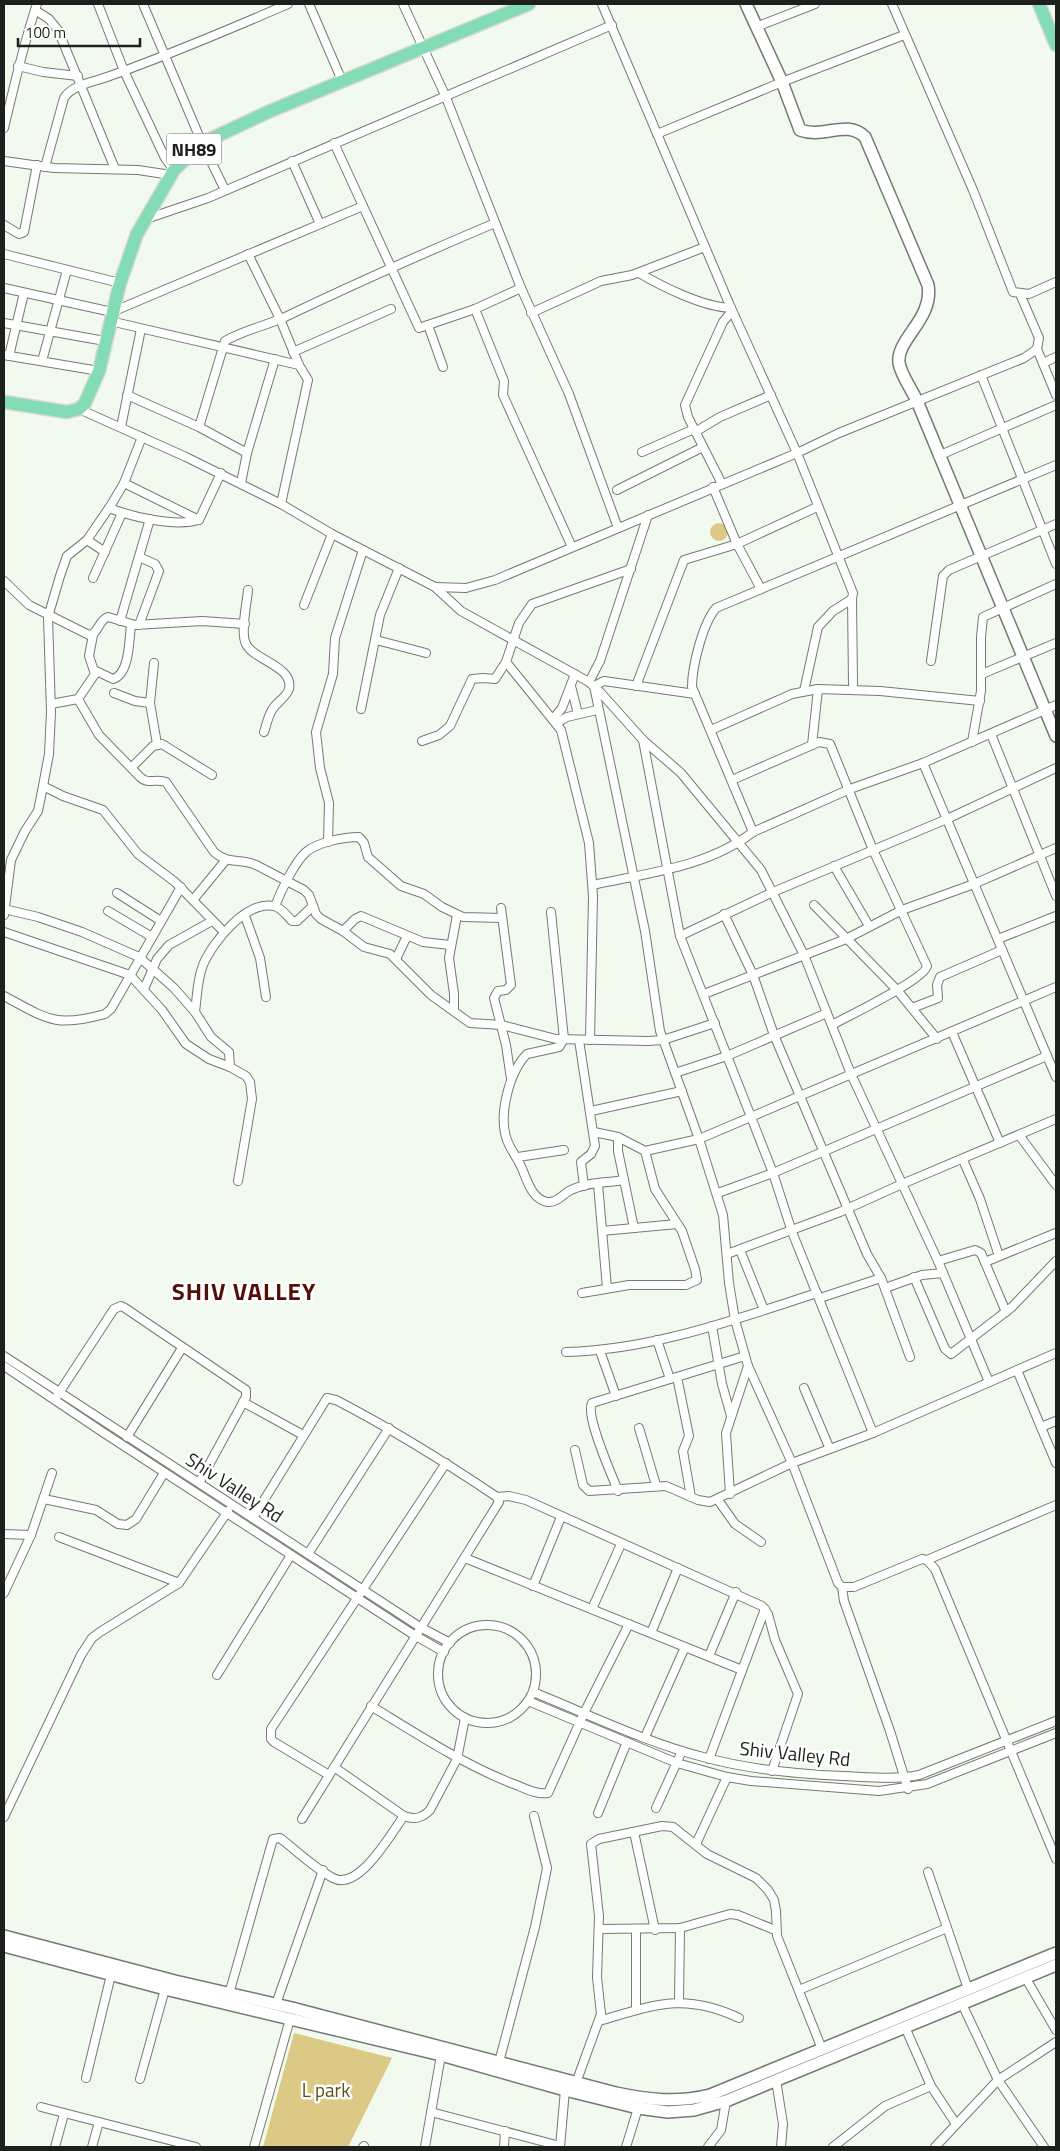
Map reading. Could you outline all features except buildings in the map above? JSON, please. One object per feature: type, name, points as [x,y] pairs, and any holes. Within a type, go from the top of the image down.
[{"type":"main road","name":"NH89","points":[[79,409],[88,398],[99,370],[128,256],[145,220],[173,172],[202,143],[268,112],[343,83],[529,4]]},
{"type":"main road","points":[[1039,4],[1056,45]]},
{"type":"main road","points":[[5,405],[67,412],[79,409]]},
{"type":"street","points":[[98,4],[124,71],[173,172]]},
{"type":"street","points":[[144,4],[202,143],[226,190]]},
{"type":"street","points":[[4,225],[19,234],[24,232],[41,166],[67,93],[165,56],[288,4]]},
{"type":"street","points":[[309,4],[343,83]]},
{"type":"street","points":[[403,4],[445,95],[531,313],[569,394],[618,528]]},
{"type":"street","points":[[602,4],[731,309],[798,453],[853,593],[853,684]]},
{"type":"street","points":[[746,4],[782,82],[800,130],[810,134],[846,129],[857,130],[865,137],[928,285],[930,297],[927,308],[900,356],[899,364],[917,402],[1056,736]]},
{"type":"street","points":[[756,27],[815,4]]},
{"type":"street","points":[[892,4],[973,190],[1013,292],[1029,294],[1056,282]]},
{"type":"street","points":[[4,128],[6,112],[18,66],[36,7],[54,24],[78,76],[115,169]]},
{"type":"street","points":[[145,220],[226,190],[612,25]]},
{"type":"street","points":[[658,134],[782,82],[904,35]]},
{"type":"street","points":[[18,66],[43,72],[78,76]]},
{"type":"street","points":[[334,143],[419,328],[475,309],[521,288]]},
{"type":"street","points":[[4,161],[41,166],[173,172]]},
{"type":"street","points":[[292,161],[320,224]]},
{"type":"street","points":[[111,317],[248,254],[362,206]]},
{"type":"street","points":[[199,428],[225,341],[235,335],[280,319],[392,267],[495,223]]},
{"type":"street","points":[[531,313],[601,281],[639,273],[705,247]]},
{"type":"street","points":[[4,254],[120,283]]},
{"type":"street","points":[[248,254],[280,319],[299,365],[308,380],[308,390],[281,504]]},
{"type":"street","points":[[42,361],[67,270]]},
{"type":"street","points":[[639,273],[681,294],[731,309]]},
{"type":"street","points":[[4,288],[58,300],[141,328],[299,365]]},
{"type":"street","points":[[24,293],[16,326],[6,355],[99,370]]},
{"type":"street","points":[[1020,294],[1039,338],[1037,349],[1056,395]]},
{"type":"street","points":[[293,352],[391,308]]},
{"type":"street","points":[[475,309],[504,381],[503,395],[572,547]]},
{"type":"street","points":[[722,484],[688,417],[685,405],[723,322],[731,309]]},
{"type":"street","points":[[4,323],[105,341]]},
{"type":"street","points":[[428,325],[443,367]]},
{"type":"street","points":[[121,427],[141,328]]},
{"type":"street","points":[[435,587],[466,588],[496,580],[713,487],[798,453],[839,433],[1024,358],[1037,349]]},
{"type":"street","points":[[1043,363],[1056,356]]},
{"type":"street","points":[[241,483],[247,453],[275,359]]},
{"type":"street","points":[[981,375],[1001,430],[1056,564]]},
{"type":"street","points":[[128,395],[247,453]]},
{"type":"street","points":[[642,452],[771,395]]},
{"type":"street","points":[[938,456],[1056,405]]},
{"type":"street","points":[[79,409],[221,473],[281,504],[332,534],[435,587],[461,611],[513,642],[591,684],[643,740],[681,773],[719,822],[740,842],[761,870],[773,892],[804,955],[852,1074],[938,1261],[988,1382]]},
{"type":"street","points":[[142,437],[124,483],[109,508],[87,540],[67,556],[48,617],[51,704],[50,738],[44,786],[38,811],[25,831],[11,860],[4,912],[38,917],[82,932],[139,957],[153,968],[195,1012],[211,1038],[229,1052],[230,1067]]},
{"type":"street","points":[[617,490],[703,447]]},
{"type":"street","points":[[753,832],[692,687],[693,673],[711,614],[716,608],[1056,465]]},
{"type":"street","points":[[199,520],[221,473]]},
{"type":"street","points":[[124,483],[199,520]]},
{"type":"street","points":[[713,487],[737,544],[761,589]]},
{"type":"street","points":[[109,508],[122,513],[150,518],[184,522],[199,520]]},
{"type":"street","points":[[636,686],[682,564],[688,558],[737,544],[818,508]]},
{"type":"street","points":[[93,578],[122,513]]},
{"type":"street","points":[[648,515],[591,684],[645,932],[663,1040],[718,1194],[726,1235],[729,1284],[735,1320],[748,1366],[792,1462],[834,1576],[842,1587],[844,1601],[908,1789]]},
{"type":"street","points":[[120,621],[150,518]]},
{"type":"street","points":[[931,661],[943,576],[949,570],[1056,524]]},
{"type":"street","points":[[304,605],[332,534]]},
{"type":"street","points":[[87,540],[105,552]]},
{"type":"street","points":[[328,842],[329,803],[320,768],[317,727],[333,674],[335,638],[363,550]]},
{"type":"street","points":[[94,670],[113,679],[121,674],[135,625],[158,571],[158,566],[139,557]]},
{"type":"street","points":[[362,709],[380,615],[399,568]]},
{"type":"street","points":[[422,741],[439,735],[450,726],[472,680],[483,678],[495,679],[506,662],[519,623],[532,604],[631,569]]},
{"type":"street","points":[[4,582],[18,597],[48,617],[93,635]]},
{"type":"street","points":[[972,742],[980,701],[982,674],[981,622],[987,613],[1056,584]]},
{"type":"street","points":[[248,590],[244,638],[249,649],[278,668],[286,676],[289,685],[289,690],[268,716],[264,732]]},
{"type":"street","points":[[804,691],[818,627],[833,610],[852,599]]},
{"type":"street","points":[[51,704],[78,699],[94,677],[94,670],[89,656],[93,635],[105,618],[135,625],[202,621],[245,624]]},
{"type":"street","points":[[376,640],[426,653]]},
{"type":"street","points":[[982,674],[1056,643]]},
{"type":"street","points":[[506,662],[561,730],[587,833],[592,884],[590,1040]]},
{"type":"street","points":[[154,663],[150,703],[157,744]]},
{"type":"street","points":[[555,721],[575,674]]},
{"type":"street","points":[[591,684],[604,682],[695,694]]},
{"type":"street","points":[[571,686],[578,714]]},
{"type":"street","points":[[711,730],[804,691],[818,689],[880,691],[980,701]]},
{"type":"street","points":[[812,745],[818,689]]},
{"type":"street","points":[[114,693],[135,701],[150,703]]},
{"type":"street","points":[[78,699],[99,736],[144,781],[166,782],[207,845],[225,860],[249,862],[288,880],[307,893],[316,914],[321,919],[343,931],[364,947],[386,952],[396,960],[415,982],[470,1023],[502,1025],[564,1039],[579,1040],[663,1040],[716,1023]]},
{"type":"street","points":[[592,884],[691,864],[740,842],[753,832],[850,789],[923,763],[1056,705]]},
{"type":"street","points":[[555,721],[597,710]]},
{"type":"street","points":[[991,734],[1011,788],[1056,896]]},
{"type":"street","points":[[643,740],[680,936],[716,1023],[773,1173],[792,1232],[873,1433]]},
{"type":"street","points":[[732,780],[812,745],[826,742],[830,744],[850,789],[873,850],[927,966],[922,975],[832,1025]]},
{"type":"street","points":[[132,767],[157,744]]},
{"type":"street","points":[[157,744],[168,746],[212,775]]},
{"type":"street","points":[[923,763],[1056,1077]]},
{"type":"street","points":[[680,936],[773,892],[947,819],[1056,768]]},
{"type":"street","points":[[44,786],[63,796],[103,810],[138,854],[181,887],[224,932]]},
{"type":"street","points":[[275,906],[288,880],[308,851],[328,842],[354,837],[362,839],[368,857],[401,886],[424,894],[457,915],[467,918],[502,918]]},
{"type":"street","points":[[704,994],[846,939],[902,910],[974,884],[1056,848]]},
{"type":"street","points":[[193,900],[225,860]]},
{"type":"street","points":[[834,866],[869,926]]},
{"type":"street","points":[[4,996],[55,1021],[93,1017],[110,1009],[181,887]]},
{"type":"street","points":[[117,893],[161,921]]},
{"type":"street","points":[[814,905],[897,990],[937,1039]]},
{"type":"street","points":[[195,1012],[200,973],[204,963],[224,932],[245,916],[263,907],[275,906],[295,922],[313,906]]},
{"type":"street","points":[[501,908],[511,986],[495,994],[511,1079]]},
{"type":"street","points":[[108,911],[152,937]]},
{"type":"street","points":[[551,912],[564,1039],[559,1047],[527,1054],[511,1079],[507,1094],[505,1129],[508,1142],[518,1157],[530,1187],[536,1196],[543,1200],[553,1202],[573,1189],[624,1180]]},
{"type":"street","points":[[724,914],[753,975],[774,1035],[867,1254],[881,1278],[910,1357]]},
{"type":"street","points":[[454,1011],[454,994],[449,958],[457,915]]},
{"type":"street","points":[[245,916],[260,958],[266,997]]},
{"type":"street","points":[[343,931],[355,918],[362,916],[423,942],[450,945]]},
{"type":"street","points":[[998,940],[1056,916]]},
{"type":"street","points":[[144,989],[161,953],[168,945],[212,921]]},
{"type":"street","points":[[4,932],[130,975],[170,1020],[186,1044],[209,1059],[246,1076],[250,1082],[252,1099],[238,1181]]},
{"type":"street","points":[[396,960],[407,936]]},
{"type":"street","points":[[912,1008],[938,998],[937,984],[940,977],[1002,950]]},
{"type":"street","points":[[594,1132],[618,1137],[638,1150],[645,1151],[699,1139],[1056,987]]},
{"type":"street","points":[[675,1073],[727,1056],[827,1013]]},
{"type":"street","points":[[952,1032],[1000,1143]]},
{"type":"street","points":[[579,1040],[594,1132],[594,1150],[583,1159],[580,1166],[584,1186]]},
{"type":"street","points":[[718,1194],[773,1173],[1047,1056]]},
{"type":"street","points":[[591,1111],[682,1091]]},
{"type":"street","points":[[727,1254],[792,1232],[849,1209],[902,1184],[963,1160],[1056,1119]]},
{"type":"street","points":[[1019,1135],[1056,1185]]},
{"type":"street","points":[[618,1137],[618,1151],[634,1228]]},
{"type":"street","points":[[518,1157],[564,1150]]},
{"type":"street","points":[[582,1293],[629,1285],[686,1285],[694,1282],[697,1276],[682,1231],[656,1189],[645,1151]]},
{"type":"street","points":[[963,1160],[980,1199],[999,1256]]},
{"type":"street","points":[[598,1184],[608,1288]]},
{"type":"street","points":[[602,1231],[677,1224]]},
{"type":"street","points":[[985,1262],[1056,1233]]},
{"type":"street","points":[[740,1250],[764,1310]]},
{"type":"street","points":[[938,1261],[975,1250],[981,1253],[1006,1312]]},
{"type":"street","points":[[914,1277],[948,1353],[955,1352],[1006,1312],[1056,1261]]},
{"type":"street","points":[[885,1288],[914,1277],[943,1273]]},
{"type":"street","points":[[566,1352],[600,1351],[657,1340],[735,1320],[764,1310],[881,1278]]},
{"type":"street","points":[[54,1400],[117,1307],[125,1308],[182,1348],[243,1387],[246,1392],[243,1402],[199,1483]]},
{"type":"street","points":[[712,1326],[718,1365],[731,1416]]},
{"type":"street","points":[[657,1340],[674,1378],[689,1436],[683,1451],[691,1497]]},
{"type":"street","points":[[127,1437],[182,1348]]},
{"type":"street","points":[[600,1351],[616,1396]]},
{"type":"street","points":[[574,1450],[586,1489],[589,1491],[618,1491],[656,1485],[666,1486],[704,1502],[718,1500],[792,1462],[829,1447],[873,1433],[1056,1353]]},
{"type":"street","name":"Shiv Valley Rd","points":[[4,1356],[420,1627],[450,1644]]},
{"type":"street","points":[[618,1491],[597,1436],[590,1408],[592,1403],[745,1356]]},
{"type":"street","name":"Shiv Valley Rd","points":[[4,1366],[357,1598],[444,1652]]},
{"type":"street","points":[[730,1494],[726,1447],[731,1416],[748,1366]]},
{"type":"street","points":[[1018,1370],[1056,1463]]},
{"type":"street","points":[[804,1388],[829,1447]]},
{"type":"street","points":[[253,1518],[327,1398],[336,1400],[389,1428],[497,1497],[517,1497],[620,1544],[759,1603],[765,1609],[774,1640],[798,1694],[772,1771]]},
{"type":"street","points":[[243,1402],[303,1435]]},
{"type":"street","points":[[1041,1428],[1056,1421]]},
{"type":"street","points":[[308,1554],[389,1428]]},
{"type":"street","points":[[639,1428],[656,1485]]},
{"type":"street","points":[[329,1775],[274,1742],[270,1734],[446,1463]]},
{"type":"street","points":[[44,1499],[96,1510],[118,1524],[127,1525],[136,1518],[164,1472]]},
{"type":"street","points":[[4,1593],[31,1535],[52,1473]]},
{"type":"street","points":[[302,1819],[414,1635],[498,1506],[497,1497]]},
{"type":"street","points":[[718,1500],[735,1524],[761,1542]]},
{"type":"street","points":[[4,1817],[81,1655],[92,1638],[179,1583],[232,1504]]},
{"type":"street","points":[[842,1587],[854,1587],[915,1560],[927,1560],[1056,1505]]},
{"type":"street","points":[[534,1586],[561,1517]]},
{"type":"street","points":[[4,1534],[31,1535]]},
{"type":"street","points":[[60,1538],[179,1583]]},
{"type":"street","points":[[592,1609],[620,1544]]},
{"type":"street","points":[[217,1675],[291,1555]]},
{"type":"street","points":[[465,1558],[742,1670]]},
{"type":"street","points":[[927,1560],[935,1569],[1056,1859]]},
{"type":"street","points":[[651,1633],[678,1568]]},
{"type":"street","points":[[709,1656],[736,1592]]},
{"type":"street","points":[[709,1759],[765,1609]]},
{"type":"street","points":[[371,1706],[457,1759],[535,1792],[548,1793],[579,1723],[629,1624]]},
{"type":"street","points":[[478,1626],[499,1626],[519,1637],[533,1657],[536,1674],[533,1692],[517,1713],[505,1720],[483,1723],[465,1718],[450,1706],[439,1685],[439,1660],[444,1652],[453,1638],[467,1629],[478,1626]]},
{"type":"street","points":[[645,1737],[686,1647]]},
{"type":"street","name":"Shiv Valley Rd","points":[[533,1692],[682,1751],[709,1759],[772,1771],[905,1778],[938,1769],[1005,1740],[1056,1721]]},
{"type":"street","name":"Shiv Valley Rd","points":[[528,1701],[677,1763],[727,1777],[750,1781],[879,1791],[908,1789],[927,1784],[1056,1732]]},
{"type":"street","points":[[334,1767],[404,1816],[416,1818],[424,1816],[430,1810],[457,1759],[465,1718]]},
{"type":"street","points":[[598,1813],[627,1742]]},
{"type":"street","points":[[656,1808],[682,1751]]},
{"type":"street","points":[[696,1844],[727,1777]]},
{"type":"street","points":[[229,1994],[271,1842],[276,1838],[280,1838],[334,1879],[341,1881],[357,1876],[364,1870],[404,1816]]},
{"type":"street","points":[[499,2062],[535,1927],[547,1868],[534,1816]]},
{"type":"street","points":[[576,2083],[600,2021],[601,2004],[597,1977],[599,1929],[591,1844],[599,1839],[668,1826],[680,1831],[707,1854],[763,1884],[774,1900],[775,1930],[822,2049]]},
{"type":"street","points":[[634,1832],[656,1930]]},
{"type":"street","points":[[276,2004],[322,1870]]},
{"type":"street","points":[[928,1872],[968,1989]]},
{"type":"street","points":[[599,1929],[656,1930],[680,1928],[730,1914],[738,1915],[775,1930]]},
{"type":"street","points":[[679,2002],[680,1928]]},
{"type":"street","points":[[799,1990],[947,1928]]},
{"type":"street","points":[[636,1930],[636,2010]]},
{"type":"street","points":[[4,1936],[229,1994],[276,2004],[576,2083],[664,2102],[690,2100],[710,2095],[1056,1953]]},
{"type":"street","points":[[4,1946],[165,1989],[441,2055],[565,2090],[638,2108],[668,2112],[694,2110],[726,2101],[1056,1965]]},
{"type":"street","points":[[86,2078],[111,1975]]},
{"type":"street","points":[[1025,1977],[1056,2030]]},
{"type":"street","points":[[140,2078],[165,1989]]},
{"type":"street","points":[[600,2021],[636,2010],[679,2002],[709,2005],[739,2018]]},
{"type":"street","points":[[962,2004],[998,2080],[1044,2147]]},
{"type":"street","points":[[254,2147],[290,2019]]},
{"type":"street","points":[[905,2027],[931,2086],[956,2124]]},
{"type":"street","points":[[935,2147],[998,2080],[1056,2042]]},
{"type":"street","points":[[425,2147],[441,2055]]},
{"type":"street","points":[[776,2080],[783,2124],[781,2147]]},
{"type":"street","points":[[834,2147],[885,2106],[931,2086]]},
{"type":"street","points":[[430,2112],[560,2146],[565,2090]]},
{"type":"street","points":[[708,2147],[721,2130],[726,2101]]},
{"type":"street","points":[[41,2108],[99,2122],[173,2144],[196,2147]]},
{"type":"street","points":[[626,2147],[638,2108]]},
{"type":"street","points":[[55,2147],[64,2114]]},
{"type":"street","points":[[92,2147],[99,2122]]},
{"type":"street","points":[[504,2147],[505,2131]]},
{"type":"green space","points":[[719,523],[725,526],[728,532],[725,538],[719,541],[713,538],[710,532],[713,526]]},
{"type":"green space","name":"L park","points":[[294,2033],[392,2058],[348,2147],[263,2147]]},
{"type":"district","name":"SHIV VALLEY","points":[[244,1291]]}]
